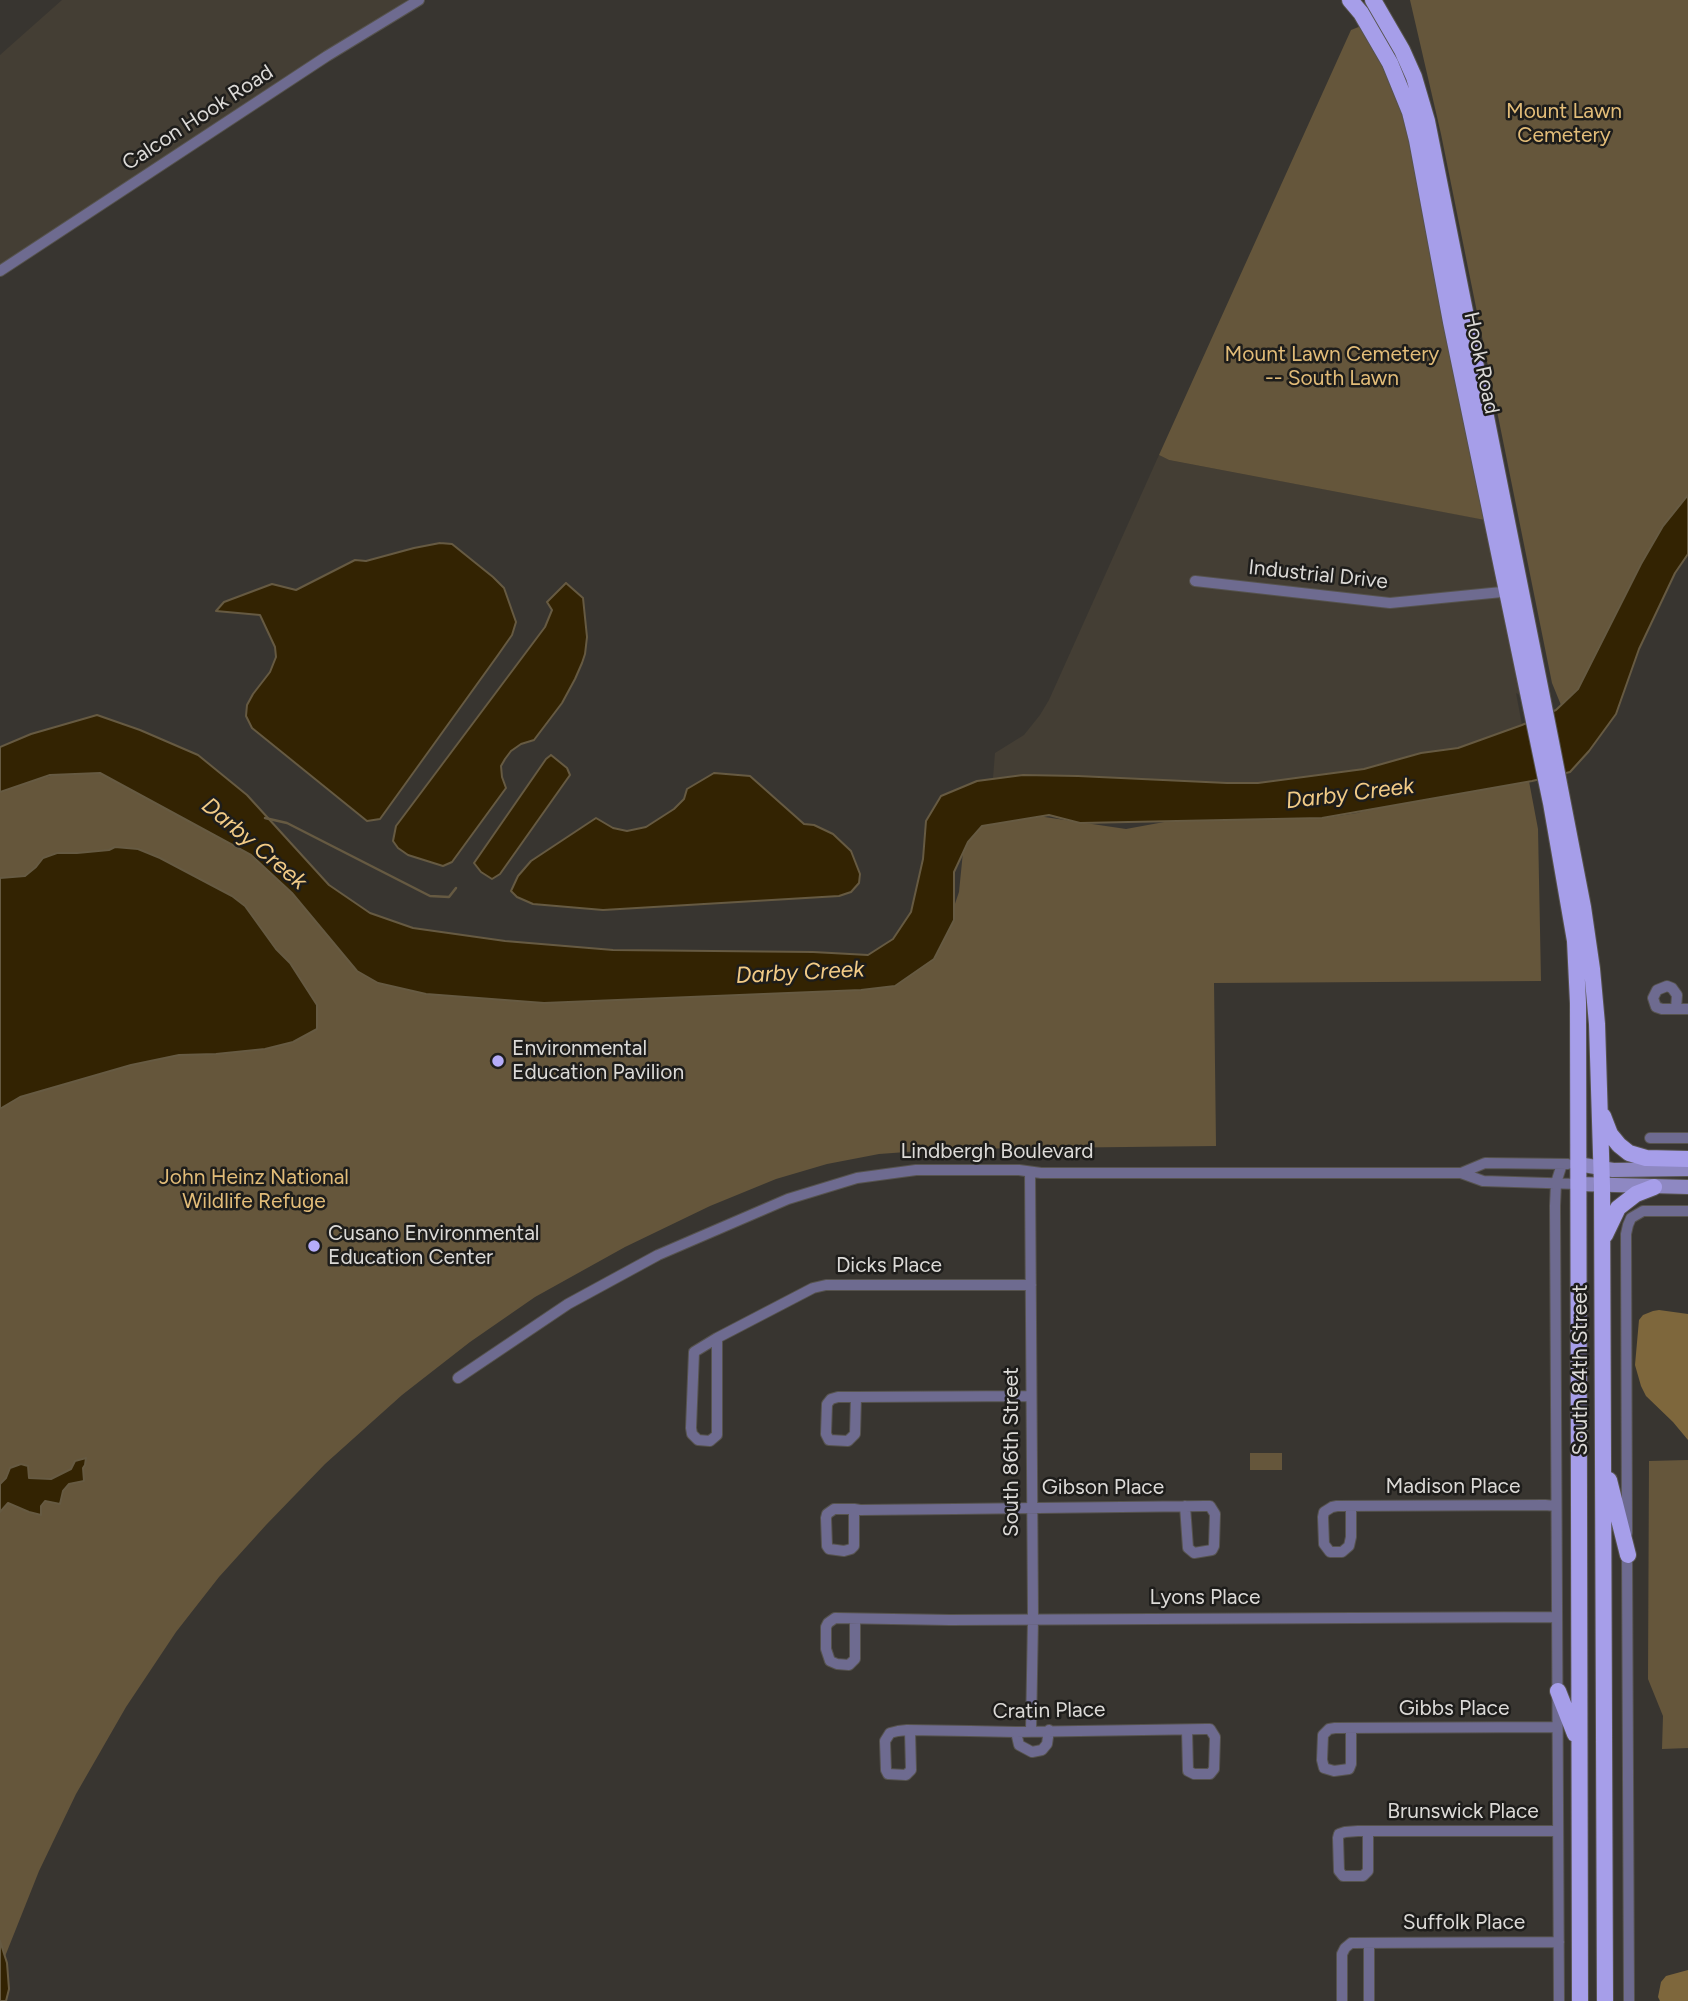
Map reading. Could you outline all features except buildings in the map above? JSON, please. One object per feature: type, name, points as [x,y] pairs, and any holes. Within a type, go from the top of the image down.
[{"type":"main road","name":"Hook Road","points":[[1350,0],[1361,13],[1390,63],[1410,112],[1514,591]]},
{"type":"main road","name":"Hook Road","points":[[1373,0],[1402,50],[1414,77],[1427,121],[1545,745]]},
{"type":"main road","name":"South 84th Street","points":[[1545,745],[1556,802],[1577,973],[1570,1164],[1578,1184],[1580,2001]]},
{"type":"main road","name":"South 84th Street","points":[[1556,802],[1583,907],[1597,1024],[1601,1168],[1605,2001]]},
{"type":"main road","points":[[1599,1107],[1610,1134],[1629,1153],[1646,1158],[1688,1159]]},
{"type":"main road","name":"Lindbergh Boulevard","points":[[1570,1164],[1613,1170],[1688,1169]]},
{"type":"main road","name":"Lindbergh Boulevard","points":[[1578,1184],[1688,1187]]},
{"type":"main road","points":[[1601,1243],[1618,1208],[1636,1194],[1654,1187]]},
{"type":"main road","points":[[1602,1451],[1628,1555]]},
{"type":"main road","points":[[1558,1691],[1579,1742]]},
{"type":"street","name":"Calcon Hook Road","points":[[0,271],[327,55],[419,0]]},
{"type":"street","name":"Industrial Drive","points":[[1195,581],[1390,603],[1514,591]]},
{"type":"street","points":[[1650,1138],[1688,1138]]},
{"type":"street","name":"Lindbergh Boulevard","points":[[1461,1173],[1485,1163],[1570,1164]]},
{"type":"street","name":"South 84th Street","points":[[1559,2001],[1556,1183],[1570,1164]]},
{"type":"street","name":"Lindbergh Boulevard","points":[[458,1378],[568,1304],[659,1255],[788,1199],[857,1178],[916,1170],[1461,1173],[1483,1181],[1578,1184]]},
{"type":"street","name":"South 86th Street","points":[[1030,1172],[1033,1618],[1031,1731]]},
{"type":"street","points":[[1629,2001],[1626,1234],[1631,1218],[1636,1214],[1688,1211]]},
{"type":"street","name":"Dicks Place","points":[[717,1338],[717,1436],[710,1441],[698,1440],[692,1434],[691,1428],[693,1356],[697,1349],[717,1338],[813,1288],[1031,1284]]},
{"type":"street","points":[[856,1397],[857,1427],[853,1439],[829,1440],[826,1434],[827,1404],[838,1397],[1031,1396]]},
{"type":"street","name":"Gibson Place","points":[[854,1509],[1032,1508],[1185,1506],[1210,1506],[1214,1509],[1212,1550],[1194,1553],[1188,1548],[1185,1506]]},
{"type":"street","name":"Madison Place","points":[[1351,1506],[1349,1546],[1342,1552],[1330,1552],[1322,1535],[1324,1512],[1332,1507],[1351,1506],[1556,1506]]},
{"type":"street","name":"Lyons Place","points":[[855,1619],[855,1659],[849,1665],[830,1661],[826,1648],[826,1626],[835,1618],[1556,1617]]},
{"type":"street","name":"Gibbs Place","points":[[1351,1729],[1557,1727]]},
{"type":"street","name":"Cratin Place","points":[[910,1731],[1206,1729],[1213,1732],[1215,1737],[1215,1763],[1210,1774],[1194,1774],[1188,1771],[1187,1730]]},
{"type":"street","points":[[1016,1732],[1018,1745],[1032,1752],[1042,1750],[1047,1744],[1049,1730]]},
{"type":"street","name":"Brunswick Place","points":[[1367,1831],[1368,1871],[1363,1876],[1343,1876],[1339,1871],[1339,1834],[1345,1832],[1367,1831],[1558,1831]]},
{"type":"street","name":"Suffolk Place","points":[[1342,2001],[1343,1951],[1352,1943],[1559,1942]]},
{"type":"street","points":[[1369,1943],[1369,2001]]},
{"type":"shaded area","points":[[62,0],[407,0],[325,62],[0,268],[0,55]]},
{"type":"shaded area","points":[[1159,455],[1169,460],[1492,521],[1529,700],[1516,693],[1522,725],[1458,748],[1421,753],[1364,769],[1258,783],[1078,776],[1023,775],[993,778],[995,753],[1024,735],[1049,700]]},
{"type":"shaded area","points":[[1659,1310],[1688,1314],[1688,1440],[1646,1396],[1635,1365],[1639,1320],[1643,1315]]},
{"type":"shaded area","points":[[1688,1970],[1688,2001],[1660,2001],[1658,1997],[1661,1982],[1666,1976]]},
{"type":"green space","name":"Mount Lawn Cemetery","points":[[1410,0],[1688,0],[1688,514],[1572,732],[1552,683],[1441,134]]},
{"type":"green space","name":"Mount Lawn Cemetery -- South Lawn","points":[[1361,26],[1399,102],[1409,135],[1485,520],[1169,460],[1159,455],[1351,30]]},
{"type":"green space","name":"John Heinz National Wildlife Refuge","points":[[63,773],[118,774],[182,798],[290,885],[541,1001],[584,1002],[895,983],[905,979],[932,956],[944,936],[959,892],[963,852],[974,825],[1031,815],[1126,829],[1208,814],[1331,817],[1357,813],[1419,796],[1528,776],[1538,829],[1541,981],[1214,983],[1216,1146],[947,1149],[879,1154],[827,1164],[776,1179],[710,1206],[625,1247],[535,1297],[470,1342],[402,1395],[325,1464],[219,1577],[176,1632],[126,1707],[76,1794],[39,1871],[0,1969],[0,791],[12,785]]},
{"type":"green space","points":[[1250,1453],[1282,1453],[1282,1470],[1250,1470]]},
{"type":"green space","points":[[1688,1460],[1688,1748],[1662,1749],[1663,1716],[1648,1679],[1649,1461]]},
{"type":"water","name":"Darby Creek","points":[[1688,495],[1688,554],[1675,573],[1639,649],[1616,714],[1570,772],[1322,818],[1080,823],[1049,815],[982,826],[968,842],[954,872],[954,920],[934,959],[895,986],[861,990],[544,1003],[426,994],[378,983],[357,971],[292,893],[251,855],[100,773],[50,775],[0,792],[0,747],[31,734],[97,715],[198,755],[247,795],[329,885],[370,913],[413,928],[505,941],[613,950],[868,955],[893,939],[911,912],[923,859],[926,821],[941,796],[977,781],[1023,775],[1258,783],[1364,769],[1421,753],[1458,748],[1556,710],[1578,689],[1641,564],[1663,526]]},
{"type":"water","points":[[440,543],[452,544],[504,588],[516,622],[512,635],[380,819],[367,821],[252,728],[246,716],[247,705],[270,672],[276,657],[275,647],[260,615],[216,611],[224,602],[272,584],[296,590],[355,560],[366,561]]},
{"type":"water","points":[[566,583],[583,598],[587,637],[582,663],[562,703],[534,740],[521,744],[505,759],[501,766],[506,788],[452,862],[443,866],[408,855],[393,841],[396,826],[545,627],[552,610],[547,602]]},
{"type":"water","points":[[551,755],[567,768],[570,775],[500,874],[492,879],[474,863]]},
{"type":"water","points":[[714,773],[750,776],[804,824],[814,825],[833,834],[851,851],[860,874],[859,883],[851,892],[839,896],[603,910],[533,904],[517,897],[511,891],[518,876],[531,861],[596,818],[613,828],[627,831],[646,827],[674,809],[684,799],[687,789]]},
{"type":"water","points":[[115,847],[138,849],[160,858],[232,896],[245,906],[276,949],[290,963],[317,1005],[317,1029],[293,1042],[265,1049],[179,1055],[131,1065],[20,1097],[0,1109],[0,878],[25,876],[43,858],[57,853],[109,850]]},
{"type":"water","points":[[86,1458],[83,1468],[84,1481],[69,1484],[63,1491],[60,1504],[45,1501],[41,1506],[41,1515],[8,1503],[0,1512],[0,1484],[10,1468],[21,1464],[28,1466],[29,1478],[51,1479],[71,1469],[75,1461]]},
{"type":"water","points":[[0,1941],[7,1963],[9,1989],[6,2001],[0,2001]]},
{"type":"waterway","points":[[265,818],[287,823],[430,896],[449,897],[456,888]]},
{"type":"place","name":"Environmental Education Pavilion","points":[[498,1061]]},
{"type":"place","name":"Cusano Environmental Education Center","points":[[314,1246]]}]
